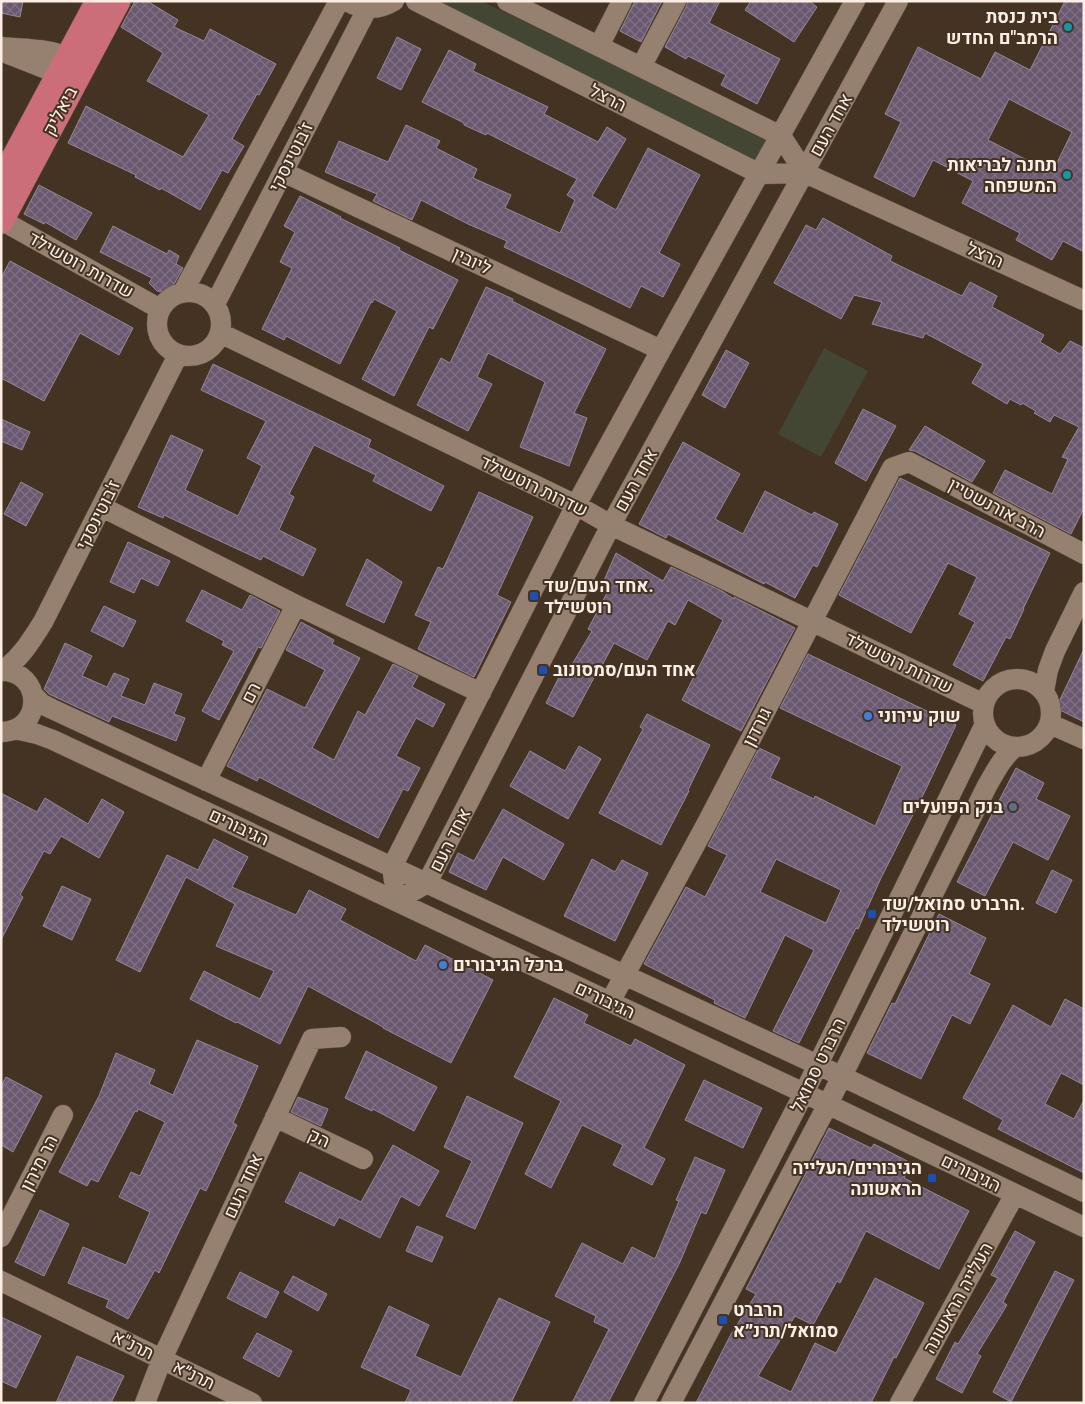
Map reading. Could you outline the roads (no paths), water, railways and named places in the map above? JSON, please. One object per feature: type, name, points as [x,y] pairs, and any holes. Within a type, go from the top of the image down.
[{"type":"main road","name":"ביאליק","points":[[1,220],[98,1]]},
{"type":"main road","name":"ביאליק","points":[[1,182],[69,69],[118,1]]},
{"type":"street","name":"ז'בוטינסקי","points":[[183,292],[340,1]]},
{"type":"street","points":[[346,1],[367,9],[380,8],[394,1]]},
{"type":"street","name":"הרצל","points":[[416,1],[760,174],[805,173],[1083,300]]},
{"type":"street","points":[[507,1],[780,136],[805,173]]},
{"type":"street","points":[[599,46],[622,1]]},
{"type":"street","points":[[641,67],[676,1]]},
{"type":"street","points":[[396,901],[392,867],[576,506],[855,1]]},
{"type":"street","name":"אחד העם","points":[[396,901],[427,883],[611,525],[898,1]]},
{"type":"street","name":"ז'בוטינסקי","points":[[215,304],[367,9]]},
{"type":"street","points":[[1,47],[40,50],[69,69]]},
{"type":"street","points":[[1,52],[69,69]]},
{"type":"street","name":"ליובין","points":[[283,172],[661,350]]},
{"type":"street","name":"שדרות רוטשילד","points":[[1,220],[160,309]]},
{"type":"street","points":[[183,292],[196,292],[207,297],[215,304],[219,311],[221,322],[220,334],[213,346],[204,353],[190,356],[178,355],[165,346],[157,331],[156,320],[164,303],[172,296],[183,292]]},
{"type":"street","name":"שדרות רוטשילד","points":[[220,334],[984,704]]},
{"type":"street","name":"ז'בוטינסקי","points":[[2,671],[25,650],[43,622],[178,355]]},
{"type":"street","name":"הרב אורנשטיין","points":[[909,462],[1084,554]]},
{"type":"street","name":"גורדון","points":[[610,1002],[708,821],[892,468],[909,462]]},
{"type":"street","points":[[102,508],[296,605],[481,693]]},
{"type":"street","points":[[1044,691],[1048,670],[1055,650],[1084,592]]},
{"type":"street","name":"רם","points":[[206,781],[296,605]]},
{"type":"street","name":"ז'בוטינסקי","points":[[6,732],[20,727],[28,720],[32,713],[34,703],[28,677],[30,656],[43,622]]},
{"type":"street","name":"הגיבורים","points":[[2,671],[14,672],[23,677],[42,704],[52,709],[842,1076],[1084,1192]]},
{"type":"street","points":[[1010,679],[1026,679],[1044,691],[1050,701],[1052,712],[1050,724],[1036,742],[1026,746],[1015,747],[1006,745],[990,734],[983,714],[984,704],[988,694],[996,686],[1010,679]]},
{"type":"street","name":"הרברט סמואל","points":[[644,1403],[804,1093],[985,724]]},
{"type":"street","points":[[1050,724],[1084,739]]},
{"type":"street","name":"הגיבורים","points":[[6,732],[37,734],[54,740],[828,1104],[1084,1227]]},
{"type":"street","name":"הרברט סמואל","points":[[671,1403],[828,1104],[987,786],[1007,754],[1015,747]]},
{"type":"street","name":"אחד העם","points":[[138,1403],[162,1359],[312,1040],[341,1036]]},
{"type":"street","name":"הר מירון","points":[[1,1238],[63,1115]]},
{"type":"street","name":"הק","points":[[275,1117],[363,1158]]},
{"type":"street","name":"העלייה הראשונה","points":[[900,1403],[1015,1194]]},
{"type":"street","name":"תרנ\"א","points":[[1,1281],[162,1359]]},
{"type":"street","name":"תרנ\"א","points":[[1,1291],[162,1359]]},
{"type":"street","name":"אחד העם","points":[[145,1403],[162,1359]]},
{"type":"street","name":"תרנ״א","points":[[162,1359],[252,1403]]},
{"type":"place","name":"בית כנסת הרמב\"ם החדש","points":[[1068,27]]},
{"type":"place","name":"תחנה לבריאות המשפחה","points":[[1067,175]]},
{"type":"place","name":"אחד העם/שד. רוטשילד","points":[[534,596]]},
{"type":"place","name":"אחד העם/סמסונוב","points":[[543,670]]},
{"type":"place","name":"שוק עירוני","points":[[868,716]]},
{"type":"place","name":"בנק הפועלים","points":[[1013,807]]},
{"type":"place","name":"הרברט סמואל/שד. רוטשילד","points":[[872,914]]},
{"type":"place","name":"ברכל הגיבורים","points":[[443,965]]},
{"type":"place","name":"הגיבורים/העלייה הראשונה","points":[[932,1178]]},
{"type":"place","name":"הרברט סמואל/תרנ״א","points":[[723,1320]]}]
